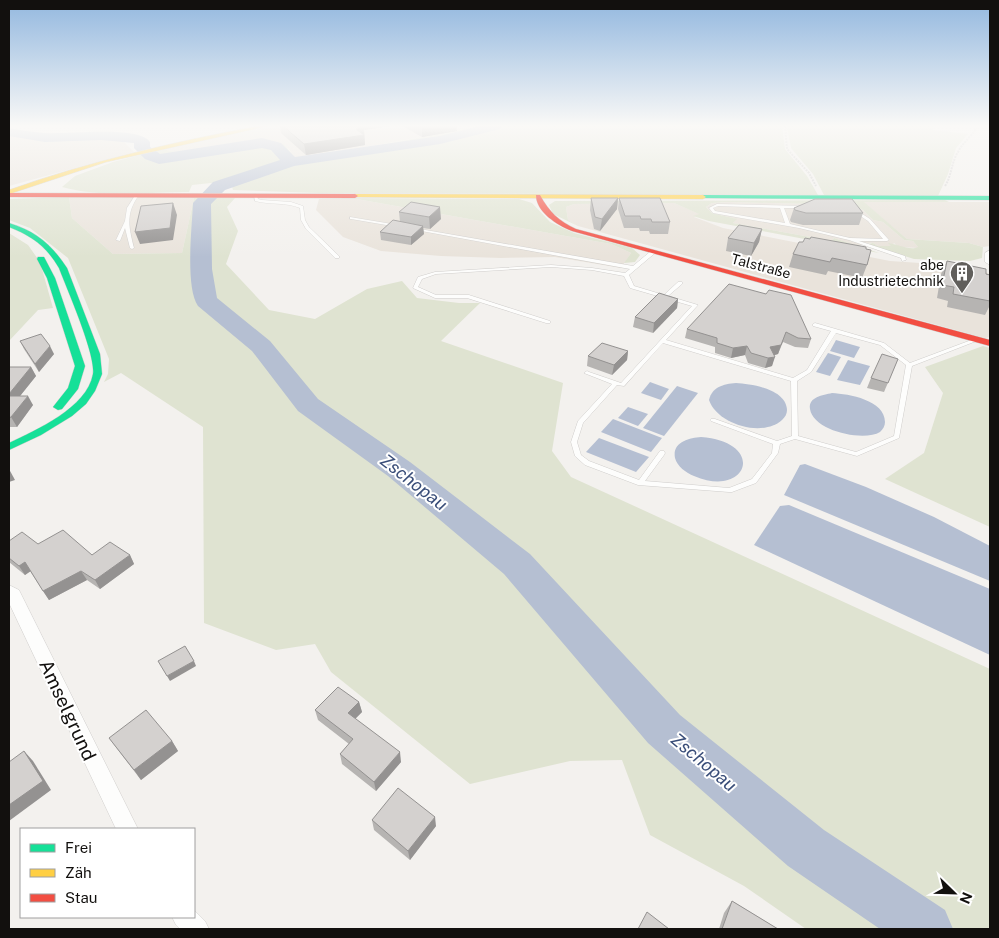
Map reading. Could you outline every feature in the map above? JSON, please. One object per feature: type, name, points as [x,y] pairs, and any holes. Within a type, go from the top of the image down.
[{"type":"main road","points":[[9,194],[76,170]]},
{"type":"main road","points":[[9,194],[990,198]]},
{"type":"main road","name":"Talstraße","points":[[538,196],[544,211],[563,225],[654,252],[990,343]]},
{"type":"main road","points":[[9,437],[50,414],[63,402],[79,378],[80,366],[51,278],[38,254],[13,227]]},
{"type":"main road","points":[[9,447],[52,426],[68,414],[88,394],[98,372],[97,359],[63,268],[56,256],[32,234],[13,227]]},
{"type":"street","points":[[990,253],[990,262]]},
{"type":"street","name":"Amselgrund","points":[[9,591],[13,595],[36,640],[92,763],[126,828]]},
{"type":"street","points":[[185,918],[197,929]]},
{"type":"lane","points":[[118,240],[126,222],[128,205],[137,195]]},
{"type":"lane","points":[[255,195],[256,200],[262,202],[292,204],[302,207],[307,228],[337,257]]},
{"type":"lane","points":[[811,207],[717,205],[711,208],[714,212],[788,225],[850,239],[903,257],[904,260]]},
{"type":"lane","points":[[781,206],[788,225]]},
{"type":"lane","points":[[850,208],[869,220],[887,240],[850,239]]},
{"type":"lane","points":[[351,218],[400,226]]},
{"type":"lane","points":[[126,222],[132,248]]},
{"type":"lane","points":[[410,228],[634,268]]},
{"type":"lane","points":[[626,275],[654,252]]},
{"type":"lane","points":[[548,322],[475,298],[467,296],[434,297],[415,288],[420,278],[435,272],[551,266],[592,269],[626,275]]},
{"type":"lane","points":[[587,373],[622,385],[695,305],[632,287],[626,275]]},
{"type":"lane","points":[[665,296],[680,283]]},
{"type":"lane","points":[[815,325],[882,344],[909,364]]},
{"type":"lane","points":[[794,380],[809,370],[835,330]]},
{"type":"lane","points":[[909,364],[977,340]]},
{"type":"lane","points":[[663,341],[794,380]]},
{"type":"lane","points":[[713,420],[777,444],[796,437],[857,454],[897,437],[909,364]]},
{"type":"lane","points":[[794,380],[796,437]]},
{"type":"lane","points":[[616,383],[580,422],[574,442],[578,456],[587,463],[640,484],[729,490],[754,480],[775,453],[777,444]]},
{"type":"lane","points":[[640,484],[662,454]]},
{"type":"path","points":[[806,170],[822,197]]},
{"type":"path","points":[[942,198],[941,193],[951,177],[952,170]]},
{"type":"shaded area","points":[[9,170],[69,170],[9,186]]},
{"type":"shaded area","points":[[69,197],[194,198],[182,253],[113,254],[72,218]]},
{"type":"shaded area","points":[[351,198],[611,244],[631,253],[621,268],[555,257],[441,256],[381,251],[343,237],[316,210],[319,199]]},
{"type":"shaded area","points":[[863,202],[990,202],[990,246],[983,247],[969,243],[907,239]]},
{"type":"shaded area","points":[[674,203],[700,214],[694,217],[723,228],[890,261],[980,267],[990,275],[990,337],[985,338],[578,226],[568,220],[566,207],[574,204]]},
{"type":"shaded area","points":[[712,203],[849,205],[863,210],[873,220],[883,222],[904,240],[913,241],[919,248],[898,247],[894,243],[892,246],[878,246],[868,243],[857,246],[834,238],[832,241],[733,223],[736,219],[712,213],[706,207]]},
{"type":"green space","points":[[92,170],[802,170],[818,195],[318,193],[233,190],[232,186],[211,183],[192,185],[189,192],[125,194],[93,192],[62,187],[75,176]]},
{"type":"green space","points":[[809,170],[949,170],[938,196],[824,195]]},
{"type":"green space","points":[[69,197],[72,218],[113,254],[182,253],[194,198],[235,198],[227,207],[238,231],[226,264],[269,310],[315,319],[367,289],[402,281],[417,298],[459,303],[480,303],[441,341],[563,383],[552,451],[571,477],[990,669],[990,929],[806,929],[744,886],[650,835],[622,760],[570,761],[470,784],[331,672],[315,644],[276,650],[204,623],[203,427],[121,373],[104,382],[108,374],[109,359],[68,258],[30,228],[9,220],[9,199]]},
{"type":"green space","points":[[351,198],[519,199],[532,203],[550,222],[574,233],[632,248],[640,255],[635,262],[624,263],[631,253],[611,244]]},
{"type":"green space","points":[[945,200],[949,202],[864,202],[907,239],[969,243],[983,247],[982,258],[970,261],[914,259],[867,244],[891,246],[888,243],[908,248],[918,247],[913,241],[904,240],[883,222],[873,220],[863,210],[849,205],[729,202],[712,203],[706,207],[712,213],[737,219],[733,223],[832,241],[834,238],[879,253],[709,221],[693,216],[699,214],[674,203],[574,204],[566,207],[568,220],[578,226],[553,214],[549,205],[555,201]]},
{"type":"green space","points":[[9,233],[28,245],[40,262],[53,308],[38,310],[9,341]]},
{"type":"green space","points":[[983,346],[990,348],[990,527],[885,479],[924,453],[943,393],[925,367]]},
{"type":"water","points":[[836,340],[860,347],[854,358],[830,351]]},
{"type":"water","points":[[828,353],[841,357],[830,376],[816,372]]},
{"type":"water","points":[[848,360],[870,366],[860,385],[837,380]]},
{"type":"water","points":[[650,382],[669,389],[661,400],[641,393]]},
{"type":"water","points":[[736,383],[759,386],[775,392],[785,403],[787,413],[785,417],[773,425],[763,428],[752,428],[730,422],[721,416],[709,400],[710,396],[719,387]]},
{"type":"water","points":[[677,386],[698,393],[664,436],[643,428]]},
{"type":"water","points":[[832,393],[856,397],[873,403],[883,414],[885,425],[883,429],[873,435],[852,435],[829,429],[820,423],[813,417],[810,409],[811,402],[817,397]]},
{"type":"water","points":[[628,407],[648,414],[638,426],[618,418]]},
{"type":"water","points":[[613,419],[662,438],[651,452],[601,432]]},
{"type":"water","points":[[701,437],[722,441],[735,448],[742,458],[742,467],[737,475],[727,480],[713,481],[691,475],[680,466],[675,458],[676,448],[682,442],[691,438]]},
{"type":"water","points":[[599,438],[649,457],[636,472],[586,452]]},
{"type":"water","points":[[805,464],[866,487],[934,517],[990,546],[990,581],[784,495],[800,465]]},
{"type":"water","points":[[789,505],[990,589],[990,655],[754,545],[780,506]]},
{"type":"building","points":[[591,198],[618,198],[602,219],[595,217]]},
{"type":"building","points":[[619,198],[660,198],[670,222],[652,222],[651,219],[641,219],[640,216],[625,216]]},
{"type":"building","points":[[815,199],[852,199],[863,213],[806,213],[794,208]]},
{"type":"building","points":[[411,202],[440,207],[429,217],[399,212]]},
{"type":"building","points":[[173,203],[170,228],[135,232],[141,206]]},
{"type":"building","points":[[393,220],[423,226],[411,237],[380,232]]},
{"type":"building","points":[[739,225],[762,229],[754,243],[728,238]]},
{"type":"building","points":[[811,237],[866,247],[866,249],[871,250],[867,265],[832,258],[830,262],[793,254],[799,242],[803,242],[805,238],[810,239]]},
{"type":"building","points":[[947,261],[986,269],[986,274],[990,275],[990,301],[953,294],[954,287],[942,285]]},
{"type":"building","points":[[729,284],[766,294],[769,290],[791,295],[811,339],[798,338],[786,332],[781,345],[770,347],[775,357],[768,358],[751,353],[747,346],[733,348],[717,343],[717,338],[687,329]]},
{"type":"building","points":[[659,293],[678,299],[654,323],[635,317]]},
{"type":"building","points":[[41,334],[50,346],[35,364],[20,341]]},
{"type":"building","points":[[602,343],[628,351],[614,365],[588,356]]},
{"type":"building","points":[[882,354],[898,359],[888,383],[871,378]]},
{"type":"building","points":[[9,367],[31,367],[9,394]]},
{"type":"building","points":[[9,396],[28,396],[9,418]]},
{"type":"building","points":[[63,530],[92,555],[110,542],[130,555],[95,580],[81,571],[43,591],[25,562],[19,566],[9,558],[9,541],[22,532],[38,544]]},
{"type":"building","points":[[185,646],[194,661],[167,676],[158,661]]},
{"type":"building","points":[[338,687],[359,702],[348,713],[400,752],[374,782],[340,754],[353,739],[315,710]]},
{"type":"building","points":[[146,710],[172,741],[134,770],[109,738]]},
{"type":"building","points":[[24,751],[43,781],[9,805],[9,762]]},
{"type":"building","points":[[398,788],[435,817],[408,851],[372,820]]},
{"type":"building","points":[[732,901],[778,929],[722,929]]},
{"type":"building","points":[[647,912],[669,929],[638,929]]},
{"type":"waterway","name":"Zschopau","points":[[268,170],[219,186],[202,203],[201,269],[206,301],[261,346],[308,405],[399,469],[517,564],[664,729],[806,848],[926,929]]},
{"type":"traffic: fast","points":[[703,197],[990,198]]},
{"type":"traffic: fast","points":[[9,225],[32,234],[56,257],[63,268],[97,358],[97,374],[92,389],[82,402],[54,424],[9,447]]},
{"type":"traffic: fast","points":[[41,259],[51,278],[80,366],[73,389],[58,407]]},
{"type":"traffic: slow","points":[[9,192],[73,170]]},
{"type":"traffic: slow","points":[[355,196],[703,197]]},
{"type":"traffic: jam","points":[[9,195],[355,196]]},
{"type":"traffic: jam","points":[[538,196],[544,208],[552,217],[574,230],[990,343]]},
{"type":"place","name":"abe Industrietechnik","points":[[962,294]]}]
